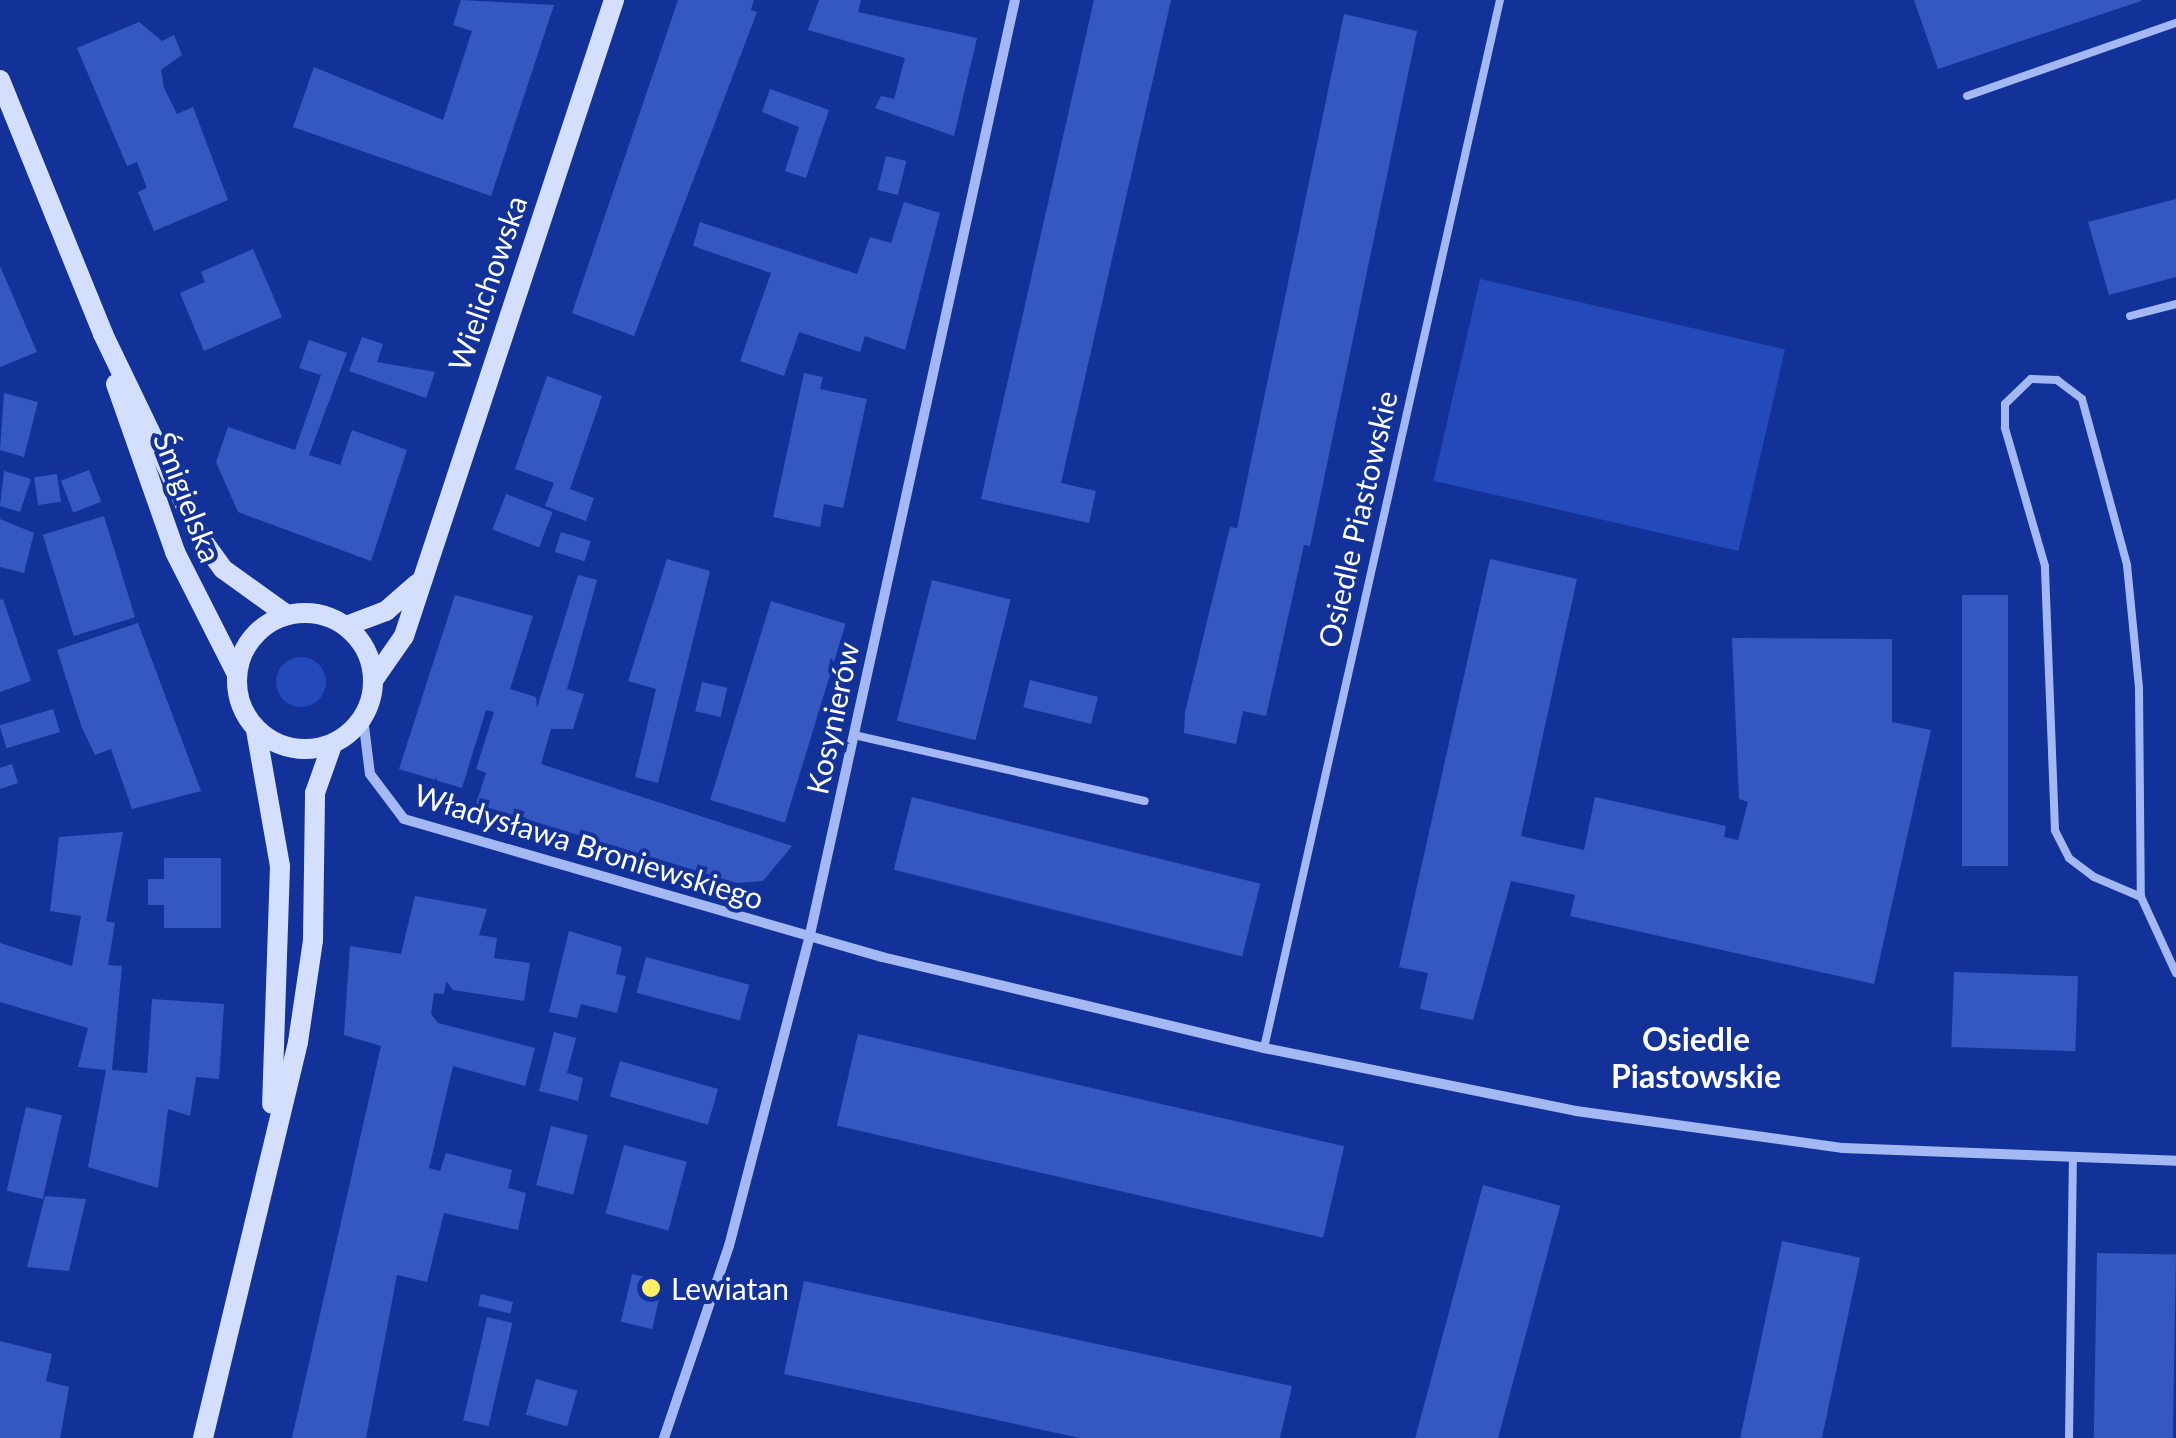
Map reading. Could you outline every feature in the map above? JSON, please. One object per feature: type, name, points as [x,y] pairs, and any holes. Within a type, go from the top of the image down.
[{"type":"street","name":"Wielichowska","points":[[374,679],[404,636],[418,584],[614,0]]},
{"type":"street","name":"Kosynierów","points":[[664,1438],[729,1246],[810,939],[1015,0]]},
{"type":"street","name":"Śmigielska","points":[[0,80],[103,334],[202,540],[223,568],[288,615]]},
{"type":"street","name":"Śmigielska","points":[[103,334],[175,552],[237,674]]},
{"type":"street","points":[[346,626],[386,611],[418,584]]},
{"type":"street","points":[[204,1438],[269,1151],[298,1042],[313,940],[315,793],[332,745],[363,718],[374,679],[370,659],[346,626],[328,616],[288,615],[253,636],[237,674],[272,793],[282,921],[269,1151]]},
{"type":"street","name":"Władysława Broniewskiego","points":[[363,718],[370,774],[404,818],[810,939]]},
{"type":"street","points":[[256,730],[292,749],[332,745]]},
{"type":"street","points":[[810,939],[1264,1048],[1714,1133],[2073,1160],[2176,1161]]},
{"type":"lane","name":"Osiedle Piastowskie","points":[[1264,1048],[1500,0]]},
{"type":"lane","points":[[1968,96],[2176,23]]},
{"type":"lane","points":[[2130,316],[2176,304]]},
{"type":"lane","points":[[2142,897],[2094,877],[2069,858],[2054,830],[2045,566],[2005,428],[2005,404],[2031,379],[2058,380],[2082,398],[2127,565],[2139,688],[2142,897],[2175,957],[2176,973]]},
{"type":"lane","points":[[854,735],[1145,802]]},
{"type":"lane","points":[[2069,1438],[2073,1160]]},
{"type":"shaded area","points":[[1480,279],[1785,349],[1738,551],[1433,481]]},
{"type":"shaded area","points":[[301,657],[319,664],[326,682],[319,700],[301,707],[283,700],[276,682],[283,664]]},
{"type":"building","points":[[461,0],[554,5],[491,196],[293,127],[314,67],[443,120],[472,31],[453,25]]},
{"type":"building","points":[[678,0],[754,0],[751,10],[757,12],[634,336],[572,313]]},
{"type":"building","points":[[819,0],[861,0],[858,12],[977,38],[954,136],[875,108],[881,96],[894,99],[905,58],[808,30]]},
{"type":"building","points":[[1094,0],[1171,0],[1061,483],[1096,491],[1089,523],[981,499]]},
{"type":"building","points":[[1914,0],[2141,0],[2141,1],[1938,69]]},
{"type":"building","points":[[1344,14],[1417,31],[1310,546],[1304,545],[1266,716],[1243,711],[1236,744],[1184,733],[1185,712],[1230,527],[1237,528]]},
{"type":"building","points":[[139,22],[162,41],[174,35],[182,55],[161,70],[164,88],[177,114],[193,107],[228,200],[154,231],[138,192],[147,188],[137,162],[127,166],[77,48]]},
{"type":"building","points":[[770,89],[829,110],[806,178],[785,171],[799,127],[762,112]]},
{"type":"building","points":[[886,156],[906,161],[898,195],[878,190]]},
{"type":"building","points":[[2176,199],[2176,277],[2109,295],[2088,222]]},
{"type":"building","points":[[904,202],[940,213],[905,350],[865,336],[860,352],[799,332],[784,376],[740,361],[771,273],[693,246],[700,222],[857,274],[870,237],[891,243]]},
{"type":"building","points":[[253,249],[282,317],[204,351],[180,293],[205,282],[201,272]]},
{"type":"building","points":[[0,266],[37,352],[0,367]]},
{"type":"building","points":[[362,337],[383,344],[377,362],[435,372],[426,398],[349,371]]},
{"type":"building","points":[[309,340],[347,353],[309,455],[340,465],[352,430],[407,450],[371,561],[238,512],[216,462],[228,427],[295,450],[321,375],[299,368]]},
{"type":"building","points":[[804,373],[823,377],[820,389],[867,399],[843,508],[824,504],[820,527],[773,517]]},
{"type":"building","points":[[547,376],[602,396],[570,489],[594,498],[586,521],[545,506],[554,483],[515,469]]},
{"type":"building","points":[[4,393],[38,402],[24,457],[0,450]]},
{"type":"building","points":[[89,470],[101,502],[73,512],[61,481]]},
{"type":"building","points":[[4,471],[31,479],[20,512],[0,506]]},
{"type":"building","points":[[57,474],[61,502],[38,505],[34,477]]},
{"type":"building","points":[[506,494],[553,512],[539,547],[492,529]]},
{"type":"building","points":[[104,516],[135,617],[74,636],[43,535]]},
{"type":"building","points":[[0,519],[34,533],[24,573],[0,567]]},
{"type":"building","points":[[561,532],[591,541],[585,561],[555,552]]},
{"type":"building","points":[[667,559],[710,571],[658,783],[635,777],[656,689],[628,681]]},
{"type":"building","points":[[1490,559],[1577,579],[1521,836],[1584,850],[1595,797],[1726,826],[1724,837],[1738,840],[1748,802],[1739,799],[1732,638],[1892,639],[1892,722],[1931,730],[1874,984],[1570,916],[1575,895],[1511,881],[1473,1020],[1420,1009],[1428,973],[1399,967]]},
{"type":"building","points":[[578,575],[597,580],[567,689],[584,694],[573,729],[551,729],[541,764],[792,846],[763,881],[737,883],[476,804],[486,773],[476,769],[494,712],[486,710],[462,788],[399,769],[455,595],[533,616],[510,689],[536,697],[537,708]]},
{"type":"building","points":[[932,580],[1011,600],[976,740],[897,721]]},
{"type":"building","points":[[1962,595],[2008,595],[2008,866],[1962,866]]},
{"type":"building","points":[[3,599],[31,681],[0,692],[0,600]]},
{"type":"building","points":[[771,601],[846,624],[785,823],[710,800]]},
{"type":"building","points":[[138,623],[201,791],[132,809],[111,749],[95,755],[82,728],[57,650]]},
{"type":"building","points":[[1030,680],[1098,697],[1091,724],[1023,707]]},
{"type":"building","points":[[702,682],[727,688],[721,717],[695,711]]},
{"type":"building","points":[[53,709],[60,732],[6,748],[0,725]]},
{"type":"building","points":[[12,764],[18,783],[0,789],[0,768]]},
{"type":"building","points":[[912,797],[1260,884],[1242,957],[894,870]]},
{"type":"building","points":[[123,832],[106,921],[115,923],[108,965],[122,966],[112,1070],[147,1073],[152,999],[224,1004],[219,1079],[196,1077],[190,1116],[168,1109],[158,1188],[88,1167],[106,1070],[78,1067],[88,1028],[0,1002],[0,943],[72,966],[81,916],[50,911],[59,837]]},
{"type":"building","points":[[164,858],[221,858],[221,928],[164,928],[164,905],[148,905],[148,879],[164,879]]},
{"type":"building","points":[[415,896],[487,909],[479,935],[497,938],[494,958],[530,963],[524,1001],[453,990],[446,981],[444,994],[434,993],[431,1014],[438,1023],[535,1048],[525,1086],[453,1066],[429,1168],[440,1171],[446,1153],[512,1170],[508,1188],[526,1193],[518,1230],[444,1213],[427,1282],[397,1275],[366,1438],[292,1438],[381,1046],[344,1035],[350,946],[401,954]]},
{"type":"building","points":[[569,931],[622,947],[616,974],[626,976],[617,1013],[581,1004],[577,1018],[549,1012]]},
{"type":"building","points":[[646,957],[749,985],[740,1020],[636,993]]},
{"type":"building","points":[[1954,972],[2078,976],[2075,1051],[1951,1047]]},
{"type":"building","points":[[554,1032],[576,1038],[567,1073],[583,1078],[578,1101],[539,1091]]},
{"type":"building","points":[[858,1034],[1344,1146],[1323,1238],[837,1126]]},
{"type":"building","points":[[620,1061],[718,1089],[708,1125],[610,1097]]},
{"type":"building","points":[[26,1107],[62,1115],[43,1199],[7,1191]]},
{"type":"building","points":[[551,1126],[588,1135],[573,1194],[536,1185]]},
{"type":"building","points":[[624,1145],[687,1162],[668,1230],[606,1214]]},
{"type":"building","points":[[1483,1185],[1560,1206],[1498,1438],[1415,1438]]},
{"type":"building","points":[[45,1196],[86,1199],[69,1271],[27,1267]]},
{"type":"building","points":[[1782,1241],[1860,1258],[1822,1438],[1740,1438]]},
{"type":"building","points":[[2097,1253],[2176,1254],[2173,1438],[2094,1438]]},
{"type":"building","points":[[632,1274],[663,1281],[652,1329],[621,1322]]},
{"type":"building","points":[[804,1281],[1292,1386],[1280,1438],[1080,1438],[784,1374]]},
{"type":"building","points":[[481,1294],[513,1302],[510,1314],[478,1306]]},
{"type":"building","points":[[487,1317],[512,1323],[488,1426],[463,1420]]},
{"type":"building","points":[[0,1341],[52,1354],[46,1381],[69,1387],[60,1438],[0,1438]]},
{"type":"building","points":[[536,1379],[577,1391],[567,1426],[526,1415]]},
{"type":"place","name":"Lewiatan","points":[[651,1288]]},
{"type":"district","name":"Osiedle Piastowskie","points":[[1696,1058]]}]
